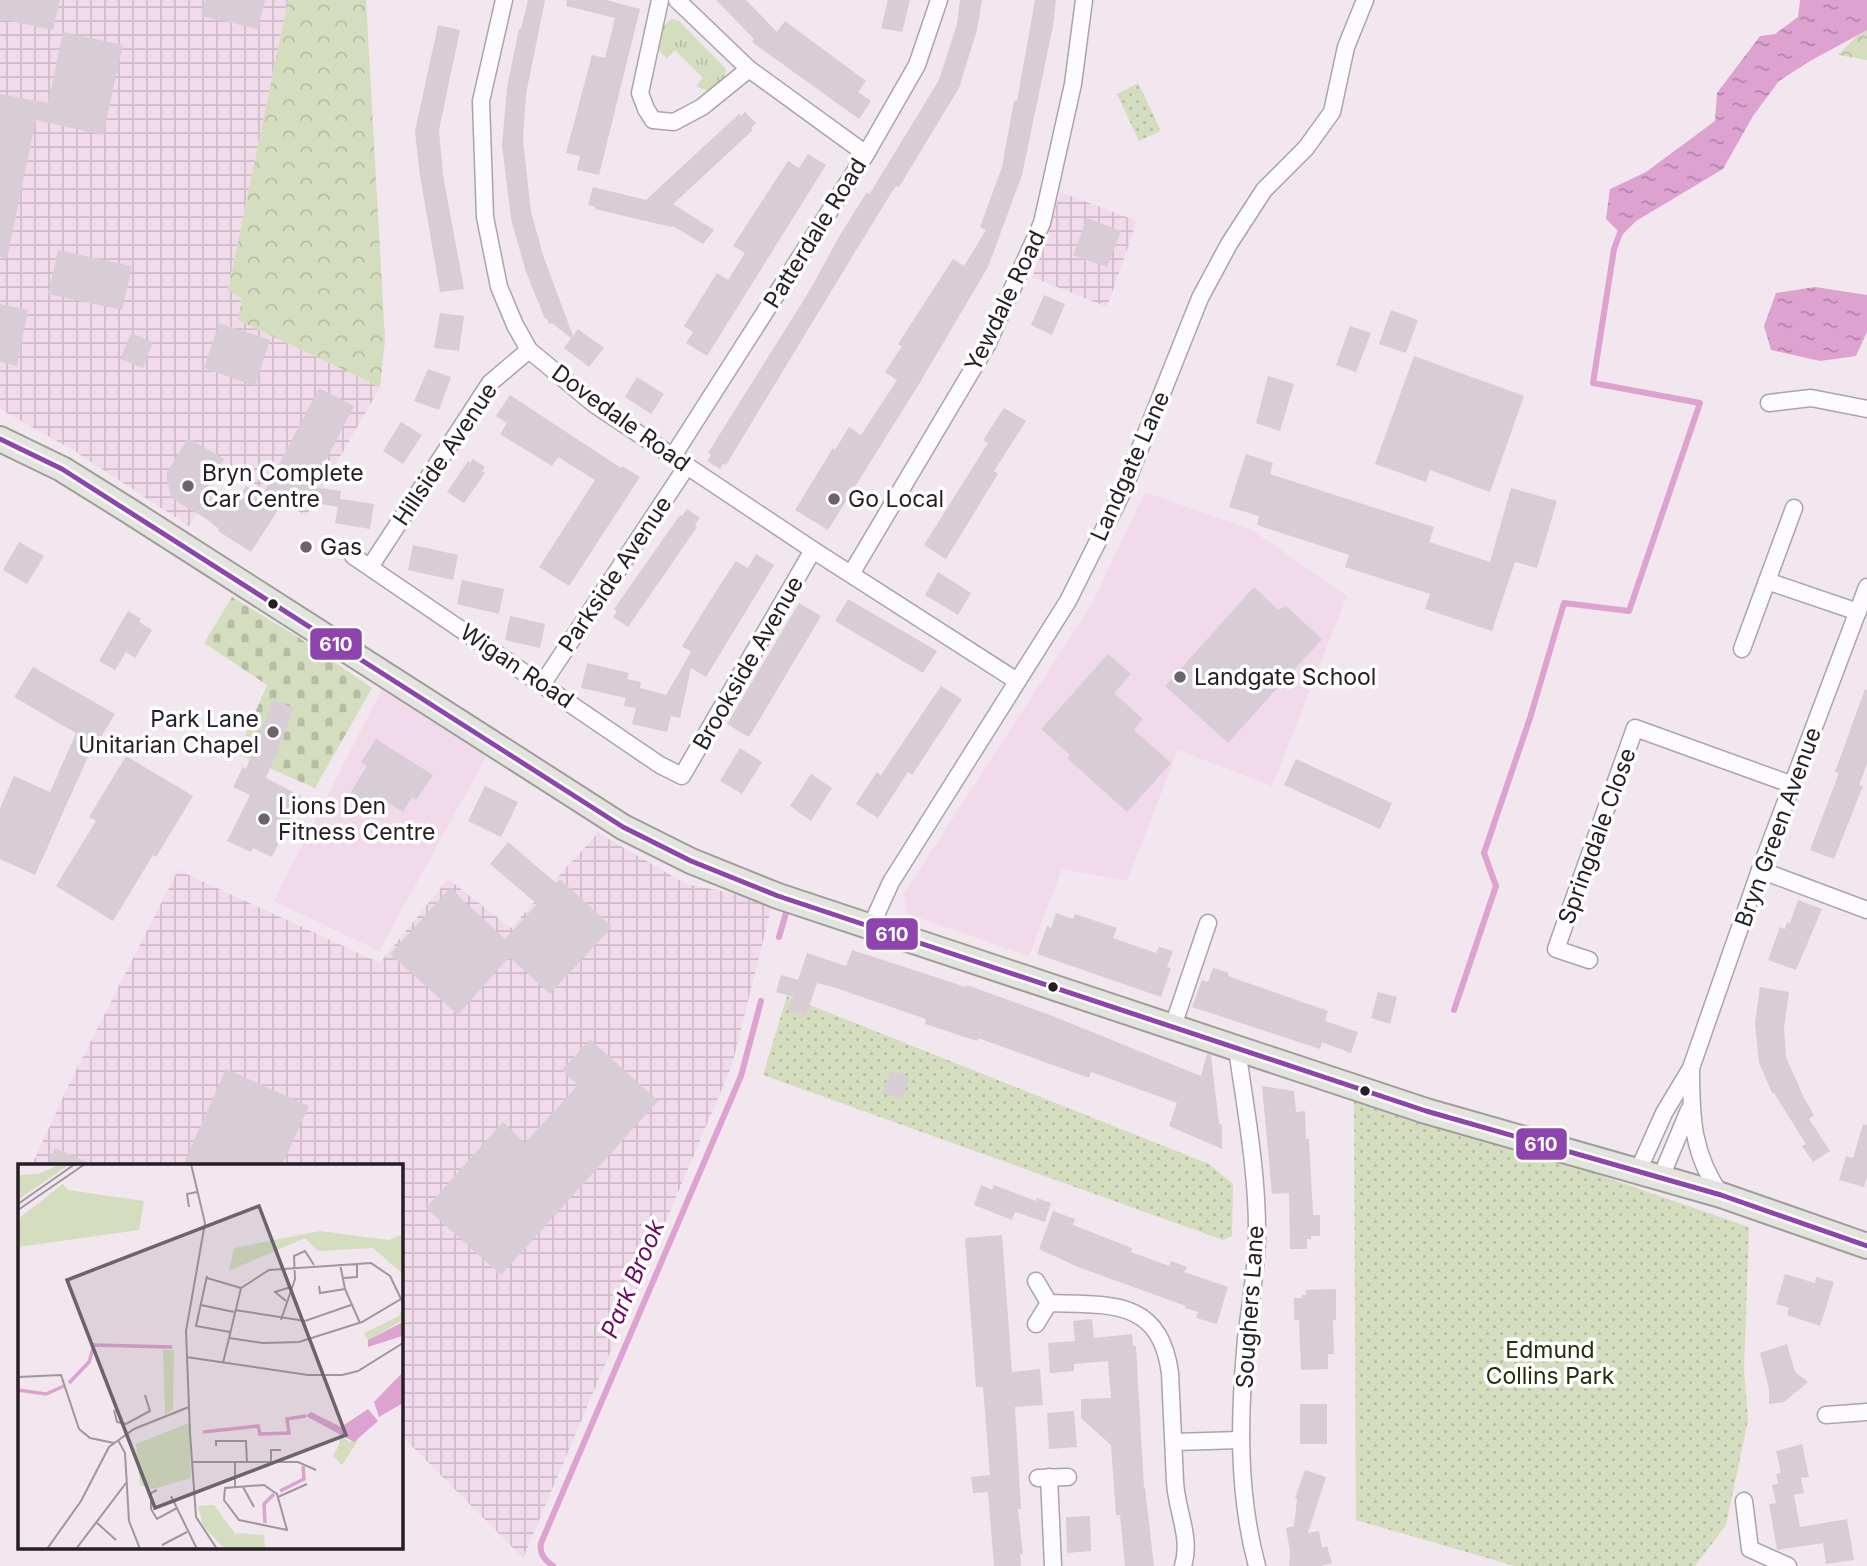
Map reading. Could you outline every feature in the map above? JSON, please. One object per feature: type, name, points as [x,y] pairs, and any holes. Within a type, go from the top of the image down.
[{"type":"main road","points":[[0,439],[62,469],[623,827],[719,873],[778,896],[1426,1111],[1721,1195],[1867,1246]]},
{"type":"street","name":"Dovedale Road","points":[[504,0],[481,101],[485,217],[499,287],[529,350],[594,404],[813,550],[1017,681]]},
{"type":"street","points":[[660,0],[640,93],[653,120],[674,122],[702,107],[749,69]]},
{"type":"street","points":[[677,0],[749,69],[866,154]]},
{"type":"street","name":"Patterdale Road","points":[[680,461],[866,154],[916,65],[939,0]]},
{"type":"street","name":"Yewdale Road","points":[[851,574],[987,345],[1042,223],[1073,84],[1084,0]]},
{"type":"street","name":"Landgate Lane","points":[[871,926],[891,882],[1068,601],[1123,491],[1200,298],[1229,244],[1264,190],[1306,148],[1332,112],[1346,47],[1365,0]]},
{"type":"street","name":"Hillside Avenue","points":[[370,567],[490,383],[529,350]]},
{"type":"street","points":[[1769,402],[1811,398],[1867,410]]},
{"type":"street","name":"Parkside Avenue","points":[[543,683],[680,461]]},
{"type":"street","points":[[1742,649],[1794,508]]},
{"type":"street","name":"Brookside Avenue","points":[[682,776],[813,550]]},
{"type":"street","name":"Wigan Road","points":[[353,556],[660,765],[682,776]]},
{"type":"street","points":[[1767,581],[1858,612]]},
{"type":"street","name":"Bryn Green Avenue","points":[[1650,1174],[1664,1113],[1691,1068],[1760,870],[1867,587]]},
{"type":"street","name":"Springdale Close","points":[[1590,960],[1556,949],[1635,729],[1793,785]]},
{"type":"street","points":[[1760,870],[1867,910]]},
{"type":"street","points":[[1173,1026],[1208,923]]},
{"type":"street","name":"Soughers Lane","points":[[1237,1049],[1257,1199],[1257,1242],[1246,1341],[1240,1440],[1243,1493],[1257,1566]]},
{"type":"street","name":"Bryn Green Avenue","points":[[1691,1068],[1691,1105],[1698,1153],[1706,1173],[1721,1195]]},
{"type":"street","name":"Bryn Green Avenue","points":[[1650,1174],[1691,1105]]},
{"type":"street","points":[[1036,1281],[1049,1303]]},
{"type":"street","points":[[1036,1324],[1049,1303]]},
{"type":"street","points":[[1049,1303],[1121,1308],[1137,1314],[1151,1324],[1161,1337],[1167,1355],[1175,1482],[1186,1539],[1187,1555],[1183,1566]]},
{"type":"street","points":[[1826,1415],[1867,1412]]},
{"type":"street","points":[[1174,1442],[1240,1440]]},
{"type":"street","points":[[1053,1566],[1044,1478],[1068,1476]]},
{"type":"street","points":[[1744,1501],[1750,1549],[1788,1566]]},
{"type":"shaded area","points":[[0,0],[288,0],[228,289],[242,298],[238,320],[380,387],[306,516],[226,466],[189,526],[73,450],[0,409]]},
{"type":"shaded area","points":[[1060,192],[1137,221],[1107,307],[1032,277],[1047,239]]},
{"type":"shaded area","name":"Landgate School","points":[[1145,492],[1252,530],[1347,596],[1272,786],[1178,750],[1127,881],[1062,869],[1029,956],[908,914],[903,895],[1092,604]]},
{"type":"shaded area","points":[[382,689],[487,755],[379,951],[274,901]]},
{"type":"shaded area","points":[[598,833],[686,884],[773,901],[732,1065],[523,1558],[402,1436],[402,1164],[32,1164],[69,1084],[178,870],[380,963],[448,879],[511,928]]},
{"type":"green space","points":[[288,0],[366,0],[385,340],[380,387],[238,320],[242,299],[228,290]]},
{"type":"green space","points":[[672,19],[679,21],[726,69],[725,77],[718,86],[707,91],[696,86],[703,78],[675,50],[667,59],[657,48],[660,31]]},
{"type":"green space","points":[[1867,30],[1867,60],[1838,55],[1859,34]]},
{"type":"green space","points":[[1138,83],[1161,131],[1139,141],[1117,94]]},
{"type":"green space","points":[[232,597],[298,637],[372,688],[315,788],[237,754],[267,685],[204,643]]},
{"type":"green space","points":[[787,996],[1209,1164],[1233,1184],[1232,1236],[1223,1240],[763,1075]]},
{"type":"green space","name":"Edmund Collins Park","points":[[1354,1090],[1749,1227],[1744,1369],[1748,1420],[1726,1525],[1695,1566],[1515,1566],[1356,1520]]},
{"type":"water","points":[[1800,0],[1867,0],[1867,30],[1779,81],[1753,116],[1723,169],[1636,221],[1622,235],[1606,219],[1610,189],[1646,172],[1715,121],[1717,93],[1760,36],[1775,34],[1798,17]]},
{"type":"water","points":[[1815,287],[1867,295],[1867,332],[1856,356],[1820,361],[1771,350],[1764,326],[1776,293]]},
{"type":"building","points":[[0,0],[60,0],[53,30],[0,19]]},
{"type":"building","points":[[205,0],[265,0],[258,29],[201,16]]},
{"type":"building","points":[[528,0],[545,0],[526,94],[523,141],[531,212],[544,258],[573,336],[578,329],[604,348],[589,367],[564,348],[571,338],[545,319],[526,272],[511,219],[502,145],[507,88]]},
{"type":"building","points":[[567,0],[606,0],[640,9],[599,175],[577,170],[580,156],[566,153],[592,55],[605,58],[615,18],[566,6]]},
{"type":"building","points":[[716,0],[746,0],[777,32],[785,21],[866,81],[858,92],[871,101],[859,119],[752,42],[754,39]]},
{"type":"building","points":[[888,0],[910,0],[902,32],[881,28]]},
{"type":"building","points":[[960,0],[982,0],[977,30],[959,88],[899,187],[893,190],[726,465],[723,464],[720,469],[707,461],[711,455],[708,453],[810,290],[840,235],[867,192],[869,194],[872,190],[939,80],[957,24]]},
{"type":"building","points":[[1035,0],[1056,0],[1053,26],[1022,175],[988,267],[828,530],[795,510],[849,427],[861,435],[897,380],[885,372],[902,346],[898,344],[953,259],[964,266],[986,230],[980,227],[1002,167]]},
{"type":"building","points":[[438,25],[460,30],[439,130],[443,175],[464,289],[440,292],[415,131]]},
{"type":"building","points":[[63,32],[123,45],[103,135],[36,120],[7,258],[0,257],[0,94],[48,103]]},
{"type":"building","points":[[745,112],[756,123],[751,128],[753,130],[673,204],[714,230],[703,244],[673,226],[595,209],[588,205],[593,187],[646,200],[739,114],[741,116]]},
{"type":"building","points":[[808,154],[826,165],[707,356],[686,343],[693,332],[684,326],[717,273],[728,280],[745,253],[733,246],[788,161],[799,168]]},
{"type":"building","points":[[1087,218],[1121,231],[1107,267],[1073,255]]},
{"type":"building","points":[[58,250],[132,266],[122,310],[48,294]]},
{"type":"building","points":[[1044,295],[1065,304],[1052,335],[1031,325]]},
{"type":"building","points":[[0,304],[28,310],[17,366],[0,362]]},
{"type":"building","points":[[1391,310],[1418,320],[1406,353],[1379,344]]},
{"type":"building","points":[[440,313],[464,316],[459,351],[434,348]]},
{"type":"building","points":[[219,323],[270,340],[255,386],[204,368]]},
{"type":"building","points":[[1350,326],[1371,333],[1356,372],[1336,365]]},
{"type":"building","points":[[131,333],[153,342],[143,368],[120,359]]},
{"type":"building","points":[[1414,356],[1524,396],[1490,492],[1430,470],[1426,482],[1375,464]]},
{"type":"building","points":[[428,369],[451,377],[439,410],[414,401]]},
{"type":"building","points":[[1268,376],[1294,384],[1280,431],[1256,423]]},
{"type":"building","points":[[637,377],[664,394],[651,414],[625,397]]},
{"type":"building","points":[[319,388],[354,406],[312,487],[341,491],[340,499],[374,504],[370,529],[335,523],[338,507],[304,501],[303,504],[287,496],[251,552],[218,531],[219,529],[205,518],[171,498],[166,474],[188,438],[224,459],[207,488],[235,505],[246,486],[262,496]]},
{"type":"building","points":[[510,395],[621,468],[622,466],[640,477],[569,586],[539,567],[595,480],[558,457],[552,466],[500,434],[507,423],[496,416]]},
{"type":"building","points":[[1004,408],[1026,421],[994,471],[998,474],[946,559],[924,545],[988,443],[983,440]]},
{"type":"building","points":[[401,422],[422,435],[403,464],[383,451]]},
{"type":"building","points":[[1246,454],[1273,463],[1270,474],[1434,527],[1429,542],[1490,562],[1511,488],[1557,501],[1537,568],[1515,562],[1492,631],[1425,609],[1430,594],[1345,567],[1349,555],[1257,525],[1259,516],[1229,507]]},
{"type":"building","points":[[473,459],[485,467],[482,471],[485,473],[464,503],[447,492],[468,461],[470,463]]},
{"type":"building","points":[[687,509],[700,518],[695,525],[697,527],[628,627],[613,617],[617,611],[614,609],[680,515]]},
{"type":"building","points":[[19,542],[44,556],[27,584],[3,570]]},
{"type":"building","points":[[413,545],[458,555],[453,580],[408,570]]},
{"type":"building","points":[[756,554],[774,565],[706,677],[691,668],[680,718],[671,716],[667,732],[632,724],[636,708],[624,706],[626,698],[581,688],[587,663],[629,673],[627,679],[641,682],[640,688],[666,695],[691,652],[682,646],[715,593],[736,561],[748,568]]},
{"type":"building","points":[[938,572],[971,593],[958,615],[925,595]]},
{"type":"building","points":[[462,580],[504,589],[499,614],[457,604]]},
{"type":"building","points":[[1254,587],[1278,610],[1286,606],[1322,639],[1228,743],[1165,686]]},
{"type":"building","points":[[848,599],[937,651],[923,673],[835,621]]},
{"type":"building","points":[[799,603],[821,616],[749,737],[727,724]]},
{"type":"building","points":[[128,611],[152,630],[135,658],[126,652],[115,670],[99,661]]},
{"type":"building","points":[[510,616],[545,624],[540,648],[505,640]]},
{"type":"building","points":[[1108,654],[1131,674],[1114,693],[1143,719],[1134,730],[1171,763],[1127,812],[1067,758],[1070,755],[1041,729]]},
{"type":"building","points":[[33,667],[115,714],[96,745],[94,743],[35,875],[0,859],[0,808],[14,776],[50,792],[76,733],[14,697]]},
{"type":"building","points":[[941,686],[962,699],[912,775],[908,772],[878,818],[856,804],[877,772],[881,775]]},
{"type":"building","points":[[1865,689],[1867,764],[1859,785],[1863,786],[1834,859],[1810,850],[1839,773],[1835,772]]},
{"type":"building","name":"Lions Den Fitness Centre","points":[[273,700],[294,708],[266,778],[301,796],[272,857],[253,848],[251,852],[227,841],[250,795],[233,787],[243,767],[246,769]]},
{"type":"building","points":[[376,739],[433,775],[416,800],[412,797],[403,812],[385,801],[377,813],[349,795],[367,766],[361,762]]},
{"type":"building","points":[[740,748],[762,762],[742,794],[720,781]]},
{"type":"building","points":[[126,756],[193,796],[113,921],[56,886],[96,821],[89,817]]},
{"type":"building","points":[[1296,759],[1392,803],[1380,829],[1284,785]]},
{"type":"building","points":[[811,774],[832,788],[811,821],[790,806]]},
{"type":"building","points":[[485,786],[518,802],[501,837],[468,821]]},
{"type":"building","points":[[508,842],[556,883],[560,879],[612,927],[550,994],[509,957],[458,1015],[390,954],[450,888],[505,939],[537,904],[490,864]]},
{"type":"building","points":[[1798,900],[1822,909],[1796,970],[1768,960],[1780,927],[1785,929],[1787,922],[1790,923]]},
{"type":"building","points":[[1056,913],[1073,919],[1075,914],[1117,928],[1113,938],[1156,953],[1159,947],[1173,951],[1167,967],[1171,968],[1161,997],[1037,954],[1047,926],[1051,928]]},
{"type":"building","points":[[852,950],[966,987],[967,985],[1050,1015],[1201,1076],[1207,1054],[1211,1055],[1219,1124],[1222,1125],[1222,1149],[1169,1126],[1177,1103],[1091,1072],[1089,1078],[978,1038],[977,1041],[925,1024],[926,1019],[833,987],[817,983],[806,1016],[788,1010],[793,997],[776,992],[781,975],[798,980],[807,953],[846,966]]},
{"type":"building","points":[[1213,968],[1229,973],[1228,976],[1328,1011],[1325,1020],[1358,1032],[1351,1053],[1322,1042],[1320,1049],[1192,1007],[1202,980],[1208,982]]},
{"type":"building","points":[[1760,987],[1789,992],[1784,1028],[1786,1057],[1814,1115],[1809,1119],[1830,1151],[1813,1162],[1802,1146],[1806,1144],[1772,1093],[1759,1063],[1755,1022]]},
{"type":"building","points":[[1378,992],[1397,997],[1390,1024],[1371,1018]]},
{"type":"building","points":[[590,1039],[658,1101],[501,1275],[426,1208],[503,1122],[525,1143],[578,1085],[562,1070]]},
{"type":"building","points":[[226,1069],[309,1106],[282,1164],[183,1164]]},
{"type":"building","points":[[890,1071],[909,1076],[903,1099],[883,1093]]},
{"type":"building","points":[[1262,1086],[1294,1091],[1296,1112],[1305,1111],[1313,1215],[1320,1215],[1320,1236],[1307,1239],[1307,1249],[1290,1249],[1289,1193],[1272,1194]]},
{"type":"building","points":[[1863,1124],[1867,1125],[1867,1177],[1864,1187],[1839,1180],[1846,1156],[1853,1158]]},
{"type":"building","points":[[55,1148],[92,1164],[47,1164]]},
{"type":"building","points":[[981,1185],[992,1190],[994,1185],[1036,1201],[1037,1198],[1051,1203],[1045,1222],[1015,1212],[1012,1220],[974,1205]]},
{"type":"building","points":[[1053,1211],[1075,1219],[1073,1225],[1132,1248],[1131,1252],[1169,1266],[1171,1261],[1187,1267],[1184,1272],[1228,1287],[1217,1324],[1196,1318],[1198,1312],[1185,1308],[1186,1306],[1078,1267],[1039,1249]]},
{"type":"building","points":[[1002,1235],[1012,1372],[1040,1369],[1043,1405],[1015,1407],[1021,1509],[1018,1509],[1023,1554],[1020,1554],[1021,1566],[994,1566],[988,1492],[973,1493],[971,1477],[990,1475],[983,1387],[976,1387],[965,1238]]},
{"type":"building","points":[[1785,1274],[1815,1283],[1816,1277],[1834,1282],[1820,1326],[1787,1315],[1789,1308],[1776,1304]]},
{"type":"building","points":[[1336,1289],[1334,1354],[1328,1354],[1328,1369],[1301,1370],[1299,1320],[1294,1320],[1294,1298],[1302,1298],[1302,1295],[1306,1295],[1306,1290]]},
{"type":"building","points":[[1092,1319],[1094,1338],[1132,1334],[1133,1346],[1136,1346],[1144,1488],[1154,1566],[1125,1566],[1120,1515],[1116,1515],[1111,1445],[1081,1418],[1081,1399],[1111,1398],[1108,1361],[1074,1364],[1074,1371],[1050,1373],[1048,1343],[1075,1341],[1073,1321]]},
{"type":"building","points":[[1787,1344],[1795,1372],[1808,1382],[1784,1402],[1769,1404],[1769,1389],[1760,1353]]},
{"type":"building","points":[[1300,1404],[1327,1404],[1327,1444],[1300,1444]]},
{"type":"building","points":[[1074,1411],[1077,1447],[1049,1449],[1047,1413]]},
{"type":"building","points":[[1802,1444],[1809,1477],[1801,1478],[1804,1493],[1794,1495],[1800,1527],[1847,1519],[1854,1560],[1826,1564],[1823,1543],[1777,1550],[1769,1504],[1776,1503],[1772,1485],[1778,1484],[1776,1474],[1781,1473],[1776,1451]]},
{"type":"building","points":[[1305,1470],[1326,1477],[1308,1533],[1319,1531],[1322,1548],[1327,1546],[1332,1563],[1321,1566],[1289,1566],[1286,1528],[1294,1526],[1295,1498]]},
{"type":"building","points":[[1090,1516],[1091,1551],[1067,1553],[1066,1517]]},
{"type":"waterway","points":[[1454,1010],[1496,886],[1484,853],[1530,718],[1564,603],[1629,611],[1700,403],[1593,383],[1614,249],[1620,233]]},
{"type":"waterway","name":"Park Brook","points":[[779,937],[786,913]]},
{"type":"waterway","name":"Park Brook","points":[[553,1566],[543,1556],[541,1543],[741,1076],[761,1001]]},
{"type":"transit line","name":"610","points":[[0,439],[62,469],[623,827],[691,861],[778,896],[1426,1111],[1721,1195],[1867,1246]]},
{"type":"place","name":"Bryn Complete Car Centre","points":[[188,486]]},
{"type":"place","name":"Go Local","points":[[834,499]]},
{"type":"place","name":"Gas","points":[[306,547]]},
{"type":"place","name":"Landgate School","points":[[1180,677]]},
{"type":"place","name":"Park Lane Unitarian Chapel","points":[[273,732]]},
{"type":"place","name":"Lions Den Fitness Centre","points":[[264,819]]}]
